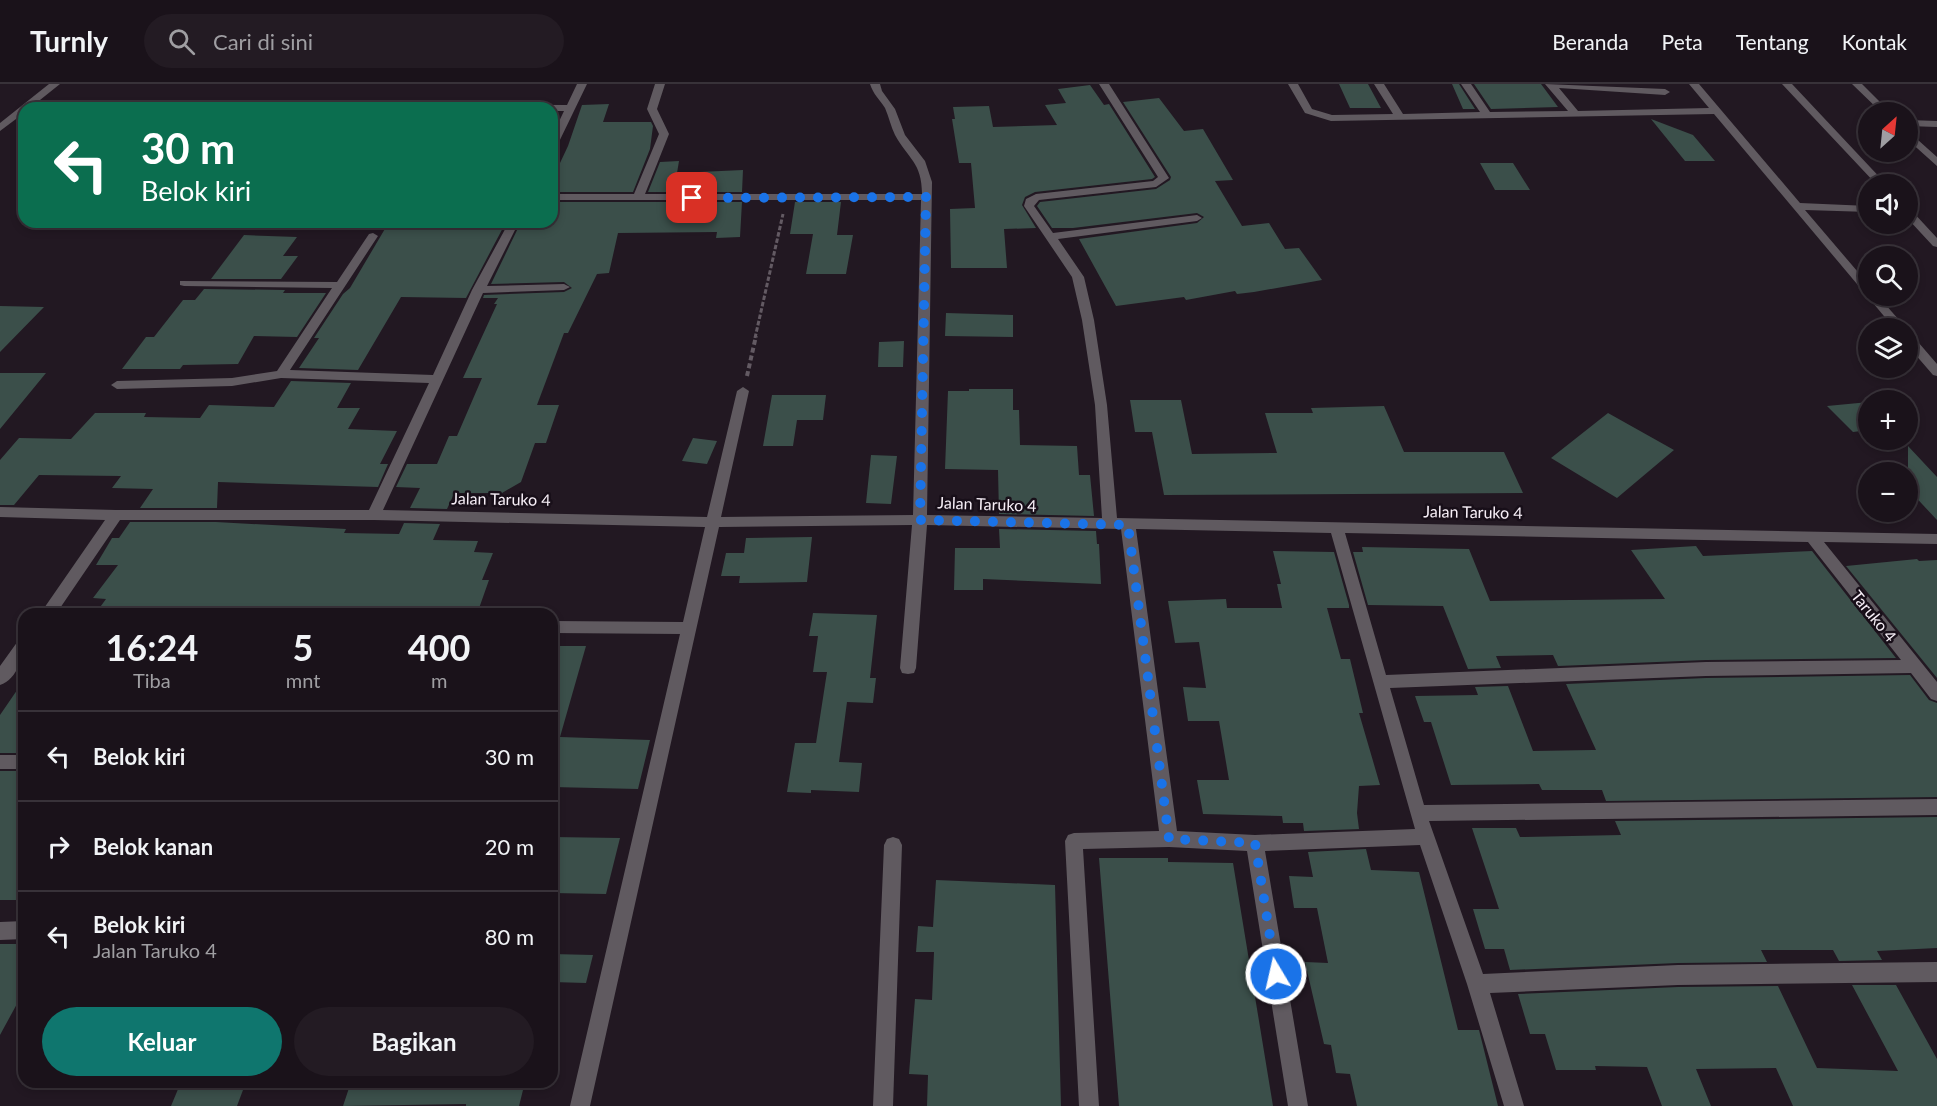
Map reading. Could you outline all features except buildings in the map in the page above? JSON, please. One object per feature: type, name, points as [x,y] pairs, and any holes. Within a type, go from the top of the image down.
[{"type":"street","points":[[32,102],[55,84]]},
{"type":"street","points":[[558,133],[582,84]]},
{"type":"street","points":[[638,197],[664,134],[652,110],[660,84]]},
{"type":"street","points":[[875,84],[877,91],[890,109],[900,135],[920,161],[927,182],[920,520],[908,668]]},
{"type":"street","points":[[1104,84],[1164,178],[1156,184],[1033,198],[1029,206],[1078,277],[1088,320],[1101,405],[1110,525]]},
{"type":"street","points":[[1293,84],[1308,111],[1331,118],[1715,111]]},
{"type":"street","points":[[1379,84],[1400,117]]},
{"type":"street","points":[[1466,84],[1487,115]]},
{"type":"street","points":[[1694,84],[1858,279]]},
{"type":"street","points":[[1786,84],[1872,174]]},
{"type":"street","points":[[1857,84],[1876,102]]},
{"type":"street","points":[[1551,85],[1575,113]]},
{"type":"street","points":[[1551,85],[1662,88],[1680,111]]},
{"type":"street","points":[[558,108],[570,108]]},
{"type":"street","points":[[1,127],[18,113]]},
{"type":"street","points":[[1918,123],[1937,124]]},
{"type":"street","points":[[1918,144],[1937,163]]},
{"type":"street","points":[[558,196],[926,197]]},
{"type":"street","points":[[1796,206],[1858,209]]},
{"type":"street","points":[[1051,237],[1197,218]]},
{"type":"street","points":[[1918,224],[1937,244]]},
{"type":"street","points":[[374,514],[439,379],[478,290],[511,228]]},
{"type":"street","points":[[281,374],[373,236]]},
{"type":"street","points":[[184,283],[340,285]]},
{"type":"street","points":[[478,290],[564,287]]},
{"type":"street","points":[[1881,306],[1891,318]]},
{"type":"street","points":[[1918,350],[1937,372]]},
{"type":"street","points":[[117,384],[232,382],[281,374],[439,379]]},
{"type":"street","points":[[580,1106],[743,392]]},
{"type":"street","name":"Jalan Taruko 4","points":[[0,512],[116,515],[374,514],[714,522],[920,520],[1937,539]]},
{"type":"street","points":[[51,608],[116,515]]},
{"type":"street","points":[[1128,525],[1169,839]]},
{"type":"street","points":[[1336,528],[1418,813],[1477,984],[1514,1106]]},
{"type":"street","name":"Taruko 4","points":[[1812,537],[1937,694]]},
{"type":"street","points":[[558,627],[688,628]]},
{"type":"street","points":[[0,678],[18,653]]},
{"type":"street","points":[[1380,682],[1706,669],[1914,666]]},
{"type":"street","points":[[0,762],[18,762]]},
{"type":"street","points":[[1418,813],[1937,807]]},
{"type":"street","points":[[1089,1106],[1074,842],[1169,839],[1255,843],[1426,837]]},
{"type":"street","points":[[1255,843],[1298,1106]]},
{"type":"street","points":[[884,1106],[893,845]]},
{"type":"street","points":[[0,931],[18,930]]},
{"type":"street","points":[[1477,984],[1678,975],[1937,972]]},
{"type":"path","points":[[743,392],[787,198]]},
{"type":"route","points":[[692,198],[926,197],[920,520],[1128,525],[1169,839],[1255,843],[1276,974]]}]
